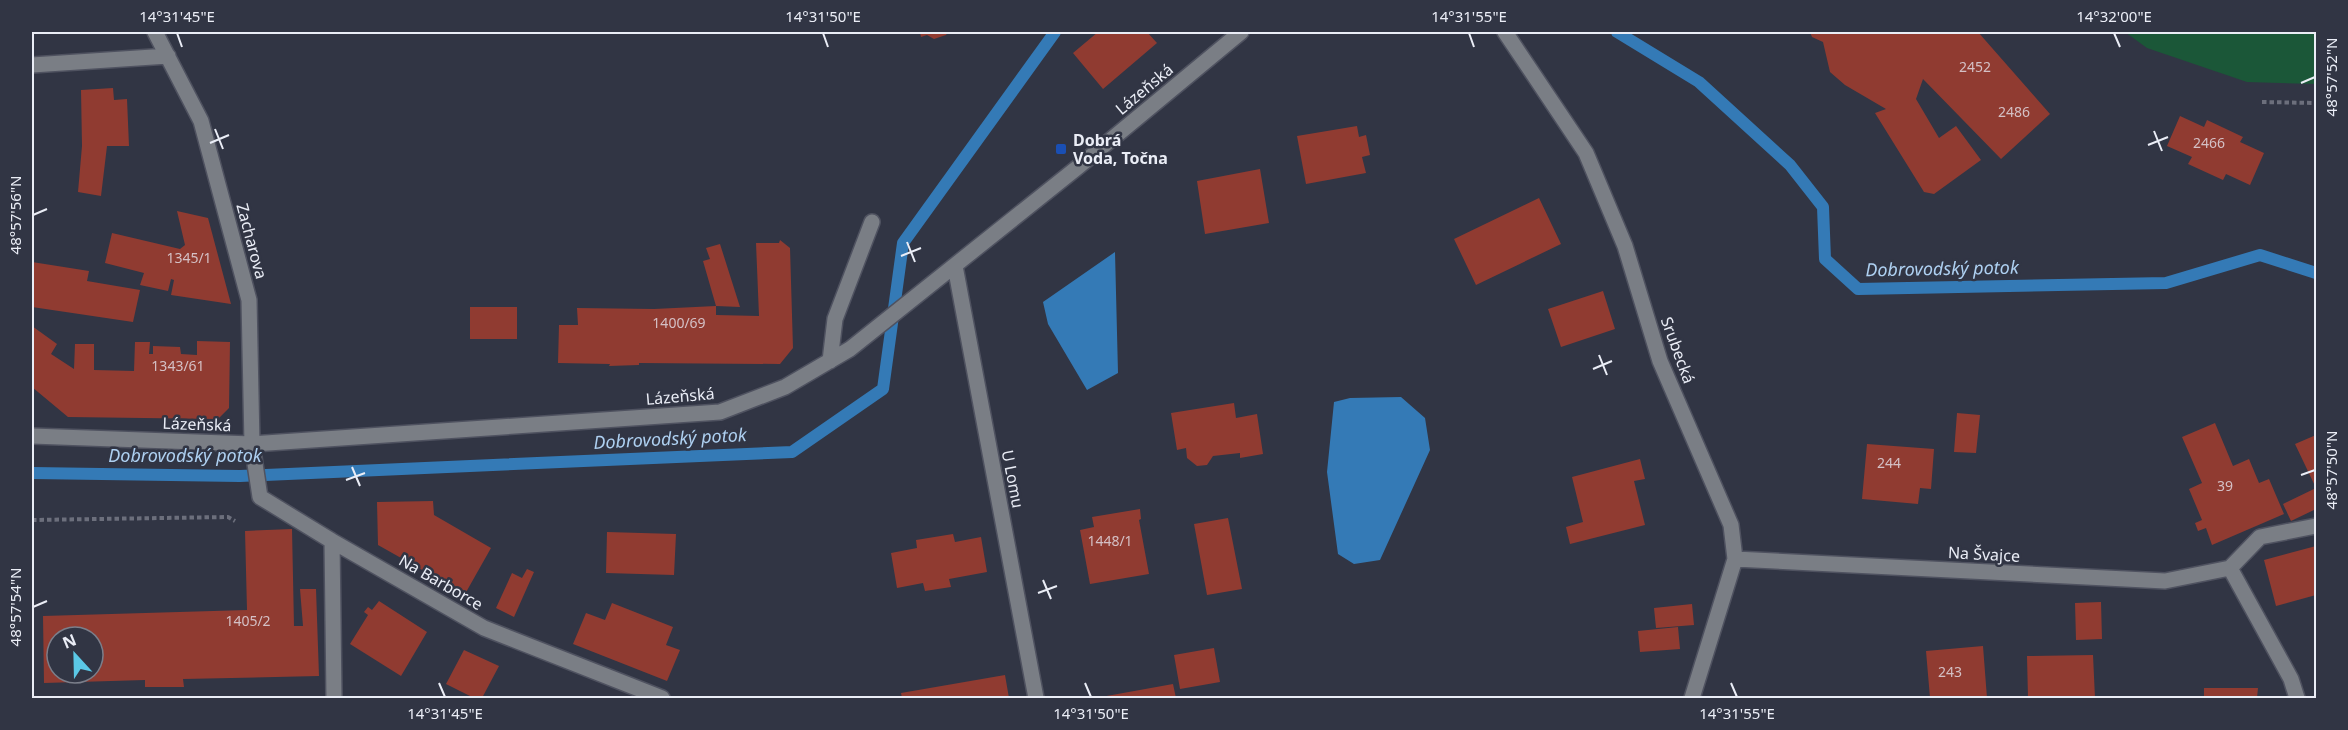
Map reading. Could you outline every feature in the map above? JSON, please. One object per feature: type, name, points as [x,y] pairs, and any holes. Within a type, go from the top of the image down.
[{"type":"street","name":"Zacharova","points":[[155,32],[201,121],[249,300],[253,451]]},
{"type":"street","name":"Lázeňská","points":[[32,436],[253,451],[720,412],[785,387],[849,349],[1078,167],[1241,32]]},
{"type":"street","name":"Srubecká","points":[[1505,32],[1586,153],[1625,246],[1660,361],[1731,525],[1735,559],[1692,699]]},
{"type":"street","points":[[32,65],[168,57]]},
{"type":"street","points":[[830,361],[835,319],[872,222]]},
{"type":"street","name":"U Lomu","points":[[955,266],[1036,699]]},
{"type":"street","name":"Na Barborce","points":[[253,451],[260,497],[332,541],[484,627],[662,699]]},
{"type":"street","points":[[2297,699],[2291,679],[2230,568],[2260,537],[2316,526]]},
{"type":"street","points":[[332,541],[334,699]]},
{"type":"street","name":"Na Švajce","points":[[1735,559],[2165,581],[2230,568]]},
{"type":"path","points":[[2262,102],[2316,103]]},
{"type":"path","points":[[32,520],[228,517],[235,521]]},
{"type":"green space","points":[[2125,32],[2316,32],[2316,84],[2247,82],[2147,48]]},
{"type":"water","points":[[1115,252],[1118,373],[1087,390],[1048,324],[1043,302]]},
{"type":"water","points":[[1401,397],[1425,418],[1430,450],[1380,560],[1354,564],[1338,554],[1327,472],[1334,402],[1350,398]]},
{"type":"building","points":[[920,32],[948,32],[934,39],[927,35],[921,37]]},
{"type":"building","points":[[1098,32],[1147,32],[1157,43],[1103,89],[1073,53]]},
{"type":"building","points":[[1810,32],[1978,32],[2050,114],[2001,159],[1923,79],[1916,99],[1939,138],[1956,126],[1981,160],[1934,194],[1924,192],[1875,113],[1886,109],[1845,85],[1830,72],[1823,42],[1812,37]]},
{"type":"building","points":[[113,88],[114,100],[127,99],[129,146],[107,146],[101,196],[78,192],[82,146],[81,90]]},
{"type":"building","points":[[2180,116],[2204,127],[2207,120],[2243,137],[2240,142],[2264,153],[2250,185],[2226,174],[2223,180],[2188,164],[2192,157],[2167,146]]},
{"type":"building","points":[[1357,126],[1359,137],[1366,135],[1370,155],[1362,157],[1366,173],[1306,184],[1297,136]]},
{"type":"building","points":[[1260,169],[1269,223],[1205,234],[1197,181]]},
{"type":"building","points":[[1539,198],[1561,244],[1476,285],[1454,239]]},
{"type":"building","points":[[177,211],[208,218],[231,304],[171,295],[174,280],[171,279],[168,291],[140,285],[144,273],[105,263],[112,233],[180,249],[185,245]]},
{"type":"building","points":[[780,240],[790,248],[793,348],[780,364],[639,363],[639,365],[609,366],[610,364],[558,363],[559,325],[578,325],[577,308],[654,309],[716,306],[716,315],[759,316],[756,243],[779,243]]},
{"type":"building","points":[[720,244],[740,307],[716,306],[703,261],[710,259],[706,248]]},
{"type":"building","points":[[32,262],[89,271],[87,281],[140,290],[133,322],[32,307]]},
{"type":"building","points":[[1603,291],[1615,329],[1561,347],[1548,309]]},
{"type":"building","points":[[470,307],[517,307],[517,339],[470,339]]},
{"type":"building","points":[[32,326],[57,344],[51,354],[74,369],[75,344],[94,344],[94,370],[134,371],[135,342],[150,342],[149,354],[153,354],[153,346],[180,347],[181,354],[197,355],[197,341],[230,342],[229,408],[218,419],[68,417],[32,387]]},
{"type":"building","points":[[1234,403],[1236,418],[1257,414],[1263,454],[1240,458],[1240,453],[1213,456],[1207,465],[1197,466],[1187,458],[1186,448],[1177,450],[1171,413]]},
{"type":"building","points":[[1957,413],[1980,415],[1976,453],[1954,452]]},
{"type":"building","points":[[2215,423],[2233,466],[2249,459],[2259,483],[2269,479],[2284,514],[2212,545],[2206,528],[2198,531],[2195,523],[2202,520],[2189,489],[2202,483],[2182,437]]},
{"type":"building","points":[[2316,435],[2316,488],[2295,444]]},
{"type":"building","points":[[1867,444],[1934,449],[1931,489],[1920,488],[1918,504],[1862,499]]},
{"type":"building","points":[[1640,459],[1645,479],[1634,481],[1645,525],[1570,544],[1566,527],[1583,522],[1572,477]]},
{"type":"building","points":[[2316,488],[2316,509],[2291,521],[2283,504]]},
{"type":"building","points":[[433,501],[434,515],[491,548],[465,594],[378,545],[377,502]]},
{"type":"building","points":[[1140,509],[1141,519],[1139,520],[1149,574],[1090,584],[1080,530],[1094,527],[1092,517]]},
{"type":"building","points":[[1228,518],[1242,589],[1207,595],[1194,524]]},
{"type":"building","points":[[292,529],[294,626],[303,626],[300,589],[316,589],[319,676],[183,679],[184,687],[145,687],[145,680],[105,681],[105,625],[45,625],[44,683],[43,616],[247,610],[245,531]]},
{"type":"building","points":[[607,532],[676,534],[674,575],[606,573]]},
{"type":"building","points":[[953,534],[955,542],[981,537],[987,572],[949,579],[951,587],[925,591],[923,583],[897,588],[891,553],[917,548],[916,540]]},
{"type":"building","points":[[2316,546],[2316,595],[2276,606],[2264,560]]},
{"type":"building","points":[[527,569],[534,572],[514,617],[496,608],[512,573],[522,578]]},
{"type":"building","points":[[379,601],[427,632],[401,676],[350,644],[368,615],[364,612],[368,607],[372,610]]},
{"type":"building","points":[[2101,602],[2102,639],[2076,640],[2075,603]]},
{"type":"building","points":[[612,603],[673,627],[666,645],[680,650],[667,681],[573,644],[586,613],[605,620]]},
{"type":"building","points":[[1692,604],[1694,625],[1656,628],[1654,608]]},
{"type":"building","points":[[1678,627],[1680,649],[1640,652],[1638,631]]},
{"type":"building","points":[[1983,646],[1987,698],[1930,698],[1926,651]]},
{"type":"building","points":[[1214,648],[1220,682],[1180,689],[1174,655]]},
{"type":"building","points":[[464,650],[499,666],[482,698],[474,698],[446,684]]},
{"type":"building","points":[[2093,655],[2095,698],[2028,698],[2027,656]]},
{"type":"building","points":[[1005,675],[1009,698],[902,698],[901,693]]},
{"type":"building","points":[[1173,684],[1176,698],[1101,698],[1101,697]]},
{"type":"building","points":[[2204,688],[2258,688],[2257,698],[2204,698]]},
{"type":"waterway","name":"Dobrovodský potok","points":[[32,473],[240,476],[792,452],[883,389],[903,243],[1055,32]]},
{"type":"waterway","name":"Dobrovodský potok","points":[[1617,32],[1699,82],[1790,165],[1823,207],[1825,259],[1858,289],[2166,283],[2260,255],[2316,273]]},
{"type":"place","name":"Dobrá Voda, Točna","points":[[1061,149]]}]
